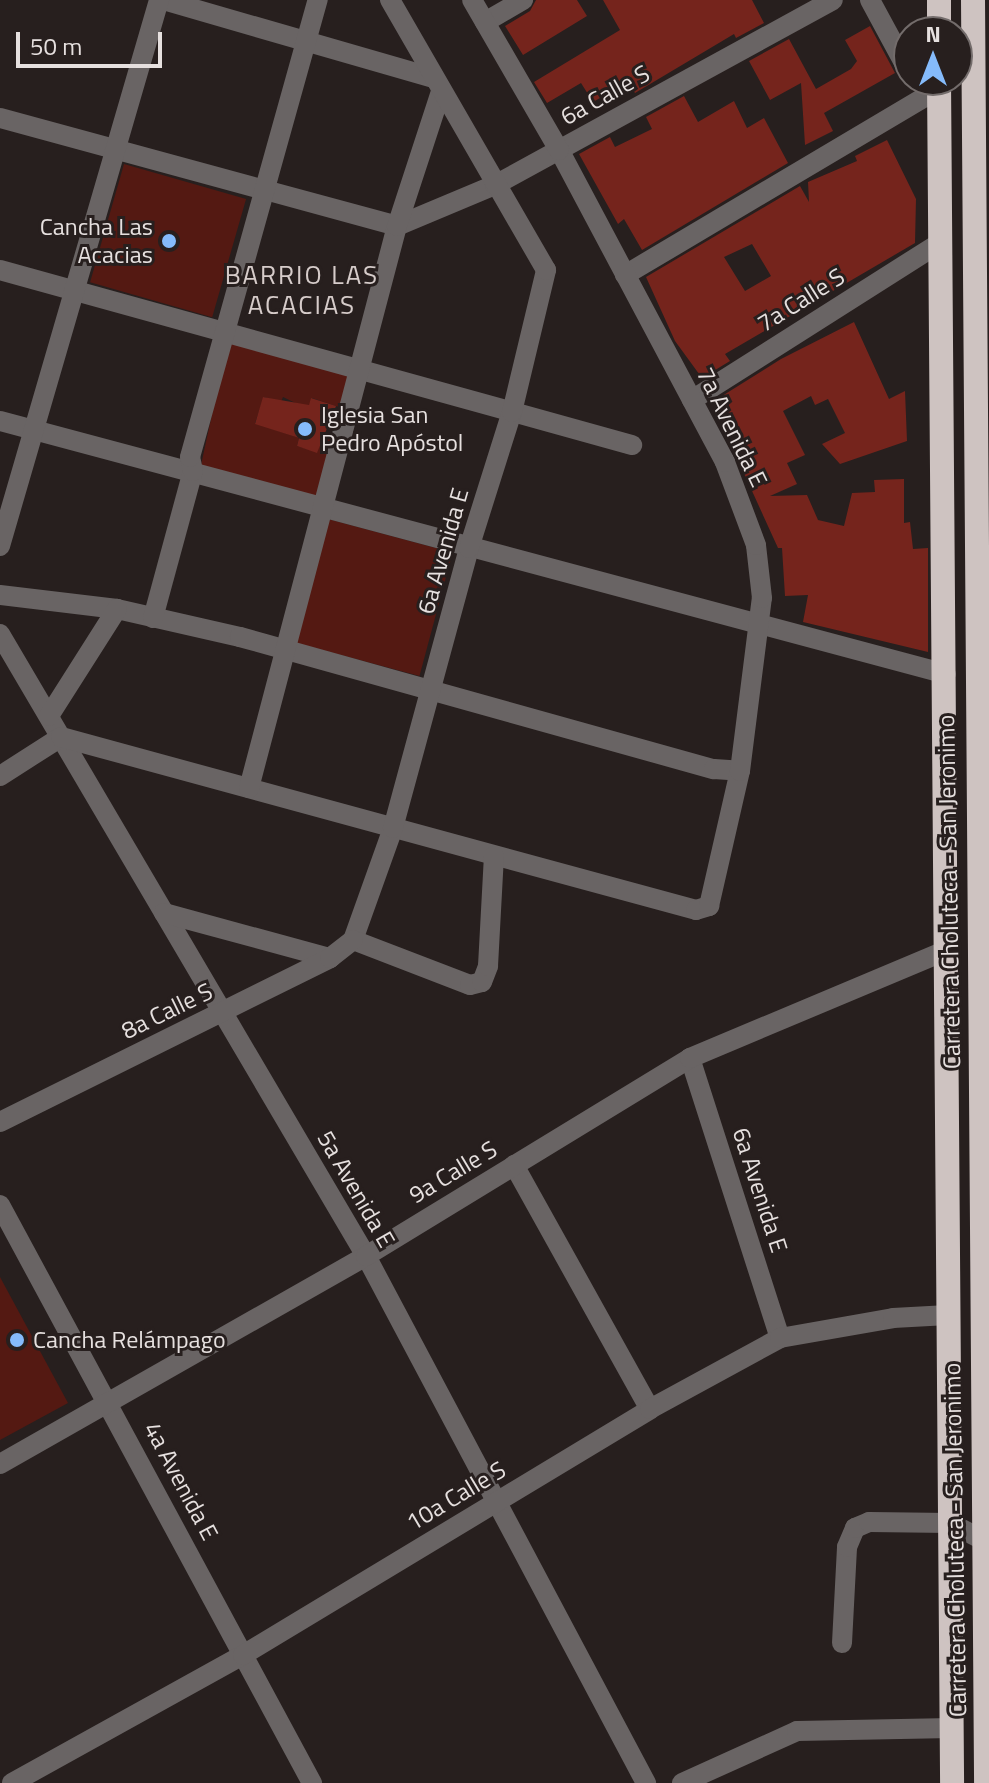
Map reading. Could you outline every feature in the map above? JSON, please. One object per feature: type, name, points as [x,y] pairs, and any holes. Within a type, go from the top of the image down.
[{"type":"highway","name":"Carretera Choluteca - San Jeronimo","points":[[973,0],[981,117],[986,1783]]},
{"type":"highway","name":"Carretera Choluteca - San Jeronimo","points":[[928,96],[939,136],[938,244],[946,674],[945,951],[952,1783]]},
{"type":"street","points":[[0,546],[114,149],[161,0],[308,42],[438,84],[397,226],[249,788]]},
{"type":"street","points":[[153,618],[193,471],[190,457],[318,0]]},
{"type":"street","name":"6a Avenida E","points":[[353,940],[393,828],[469,548],[512,412],[546,270],[390,0]]},
{"type":"street","name":"7a Avenida E","points":[[472,0],[559,150],[725,462],[756,545],[762,598],[740,771],[709,906],[696,910],[494,856]]},
{"type":"street","points":[[485,22],[523,0]]},
{"type":"street","name":"6a Calle S","points":[[397,226],[495,185],[833,0]]},
{"type":"street","points":[[870,0],[893,42]]},
{"type":"street","points":[[625,275],[909,96]]},
{"type":"street","points":[[0,118],[397,226]]},
{"type":"street","name":"7a Calle S","points":[[692,400],[938,244]]},
{"type":"street","points":[[0,270],[632,445]]},
{"type":"street","points":[[0,421],[946,674]]},
{"type":"street","points":[[0,595],[117,609],[285,649],[714,769],[740,771]]},
{"type":"street","points":[[49,716],[117,609]]},
{"type":"street","name":"5a Avenida E","points":[[0,634],[366,1256],[499,1500],[646,1783]]},
{"type":"street","points":[[0,776],[61,737],[494,856],[488,966],[482,982],[470,985],[353,940]]},
{"type":"street","points":[[164,913],[330,958]]},
{"type":"street","name":"8a Calle S","points":[[0,1122],[330,958],[353,940]]},
{"type":"street","name":"9a Calle S","points":[[0,1464],[366,1256],[690,1058],[849,988],[945,951]]},
{"type":"street","name":"6a Avenida E","points":[[690,1058],[780,1338]]},
{"type":"street","points":[[514,1165],[650,1409]]},
{"type":"street","name":"4a Avenida E","points":[[0,1205],[110,1401],[312,1783]]},
{"type":"street","name":"10a Calle S","points":[[12,1783],[243,1655],[650,1409],[780,1338],[893,1318],[948,1315]]},
{"type":"street","points":[[842,1643],[847,1547],[855,1528],[869,1522],[950,1523],[986,1531]]},
{"type":"street","points":[[682,1783],[797,1731],[952,1728]]},
{"type":"shaded area","name":"Cancha Las Acacias","points":[[124,164],[246,199],[212,317],[90,282]]},
{"type":"shaded area","points":[[229,336],[355,372],[345,409],[312,398],[308,409],[283,397],[281,402],[264,397],[255,423],[299,438],[297,446],[317,452],[323,433],[337,438],[321,502],[201,465]]},
{"type":"shaded area","points":[[328,519],[453,552],[419,676],[295,643]]},
{"type":"shaded area","name":"Cancha Relámpago","points":[[0,1277],[68,1403],[0,1440]]},
{"type":"building","points":[[536,0],[577,0],[587,16],[523,55],[505,26],[530,11]]},
{"type":"building","points":[[603,0],[752,0],[764,23],[736,38],[734,34],[635,93],[628,82],[593,102],[581,83],[547,103],[534,82],[620,30]]},
{"type":"building","points":[[870,26],[893,74],[824,113],[833,131],[805,145],[801,83],[770,100],[749,61],[789,39],[816,89],[851,69],[857,61],[845,40]]},
{"type":"building","points":[[684,96],[698,122],[734,101],[747,128],[764,118],[788,163],[642,250],[624,219],[618,224],[579,154],[610,137],[615,147],[652,129],[646,117]]},
{"type":"building","points":[[887,140],[916,199],[915,243],[725,354],[730,361],[702,378],[675,341],[646,277],[800,186],[809,202],[808,182],[857,161],[855,156]],"holes":[[[752,244],[771,276],[745,291],[724,257]]]},
{"type":"building","points":[[854,322],[889,399],[905,391],[907,441],[840,464],[822,444],[845,433],[828,399],[815,405],[811,396],[783,411],[805,455],[787,463],[797,484],[770,496],[807,495],[818,520],[844,526],[852,493],[875,492],[874,480],[904,479],[904,523],[910,522],[913,549],[928,548],[928,652],[803,622],[808,595],[785,596],[782,548],[778,548],[737,458],[743,455],[714,401],[781,359]]},
{"type":"building","name":"Iglesia San Pedro Apóstol","points":[[263,397],[309,405],[311,398],[336,406],[317,453],[297,446],[299,438],[255,424]]},
{"type":"place","name":"Cancha Las Acacias","points":[[169,241]]},
{"type":"place","name":"Iglesia San Pedro Apóstol","points":[[305,429]]},
{"type":"place","name":"Cancha Relámpago","points":[[17,1340]]},
{"type":"district","name":"BARRIO LAS ACACIAS","points":[[302,290]]}]
